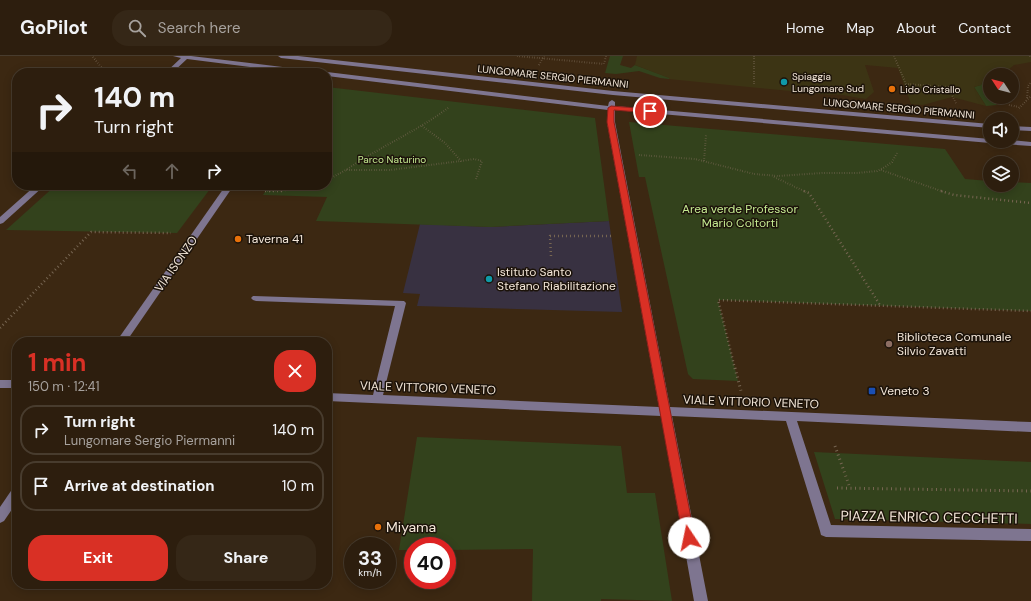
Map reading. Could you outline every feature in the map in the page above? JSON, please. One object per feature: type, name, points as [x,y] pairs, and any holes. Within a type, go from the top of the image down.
[{"type":"street","points":[[176,56],[271,68]]},
{"type":"street","name":"LUNGOMARE SERGIO PIERMANNI","points":[[281,56],[613,93],[983,125]]},
{"type":"street","points":[[174,68],[186,57]]},
{"type":"street","points":[[315,68],[322,61]]},
{"type":"street","name":"LUNGOMARE SERGIO PIERMANNI","points":[[332,75],[611,108],[983,140]]},
{"type":"street","points":[[613,93],[611,122],[701,601]]},
{"type":"street","points":[[1019,128],[1031,129]]},
{"type":"street","points":[[1019,143],[1031,144]]},
{"type":"street","points":[[0,222],[35,190]]},
{"type":"street","name":"VIA ISONZO","points":[[124,337],[227,190]]},
{"type":"street","points":[[256,298],[401,303],[377,399]]},
{"type":"street","points":[[0,384],[12,384]]},
{"type":"street","name":"VIALE VITTORIO VENETO","points":[[332,397],[1031,427]]},
{"type":"street","name":"PIAZZA ENRICO CECCHETTI","points":[[790,417],[826,530],[1031,534]]},
{"type":"street","points":[[0,517],[12,499]]},
{"type":"path","points":[[517,56],[543,57],[604,64],[606,56]]},
{"type":"path","points":[[754,56],[754,88]]},
{"type":"path","points":[[894,56],[906,84],[948,88],[957,104]]},
{"type":"path","points":[[93,57],[101,68]]},
{"type":"path","points":[[1026,99],[1028,86],[1031,82]]},
{"type":"path","points":[[1009,105],[1019,108],[1026,99],[1031,96]]},
{"type":"path","points":[[332,177],[346,170],[363,157],[422,126],[450,105]]},
{"type":"path","points":[[422,126],[445,143],[461,161]]},
{"type":"path","points":[[704,161],[707,129]]},
{"type":"path","points":[[635,155],[662,155],[704,161],[751,173],[773,176],[830,172],[868,173],[880,170],[894,161],[897,150]]},
{"type":"path","points":[[346,170],[364,171],[397,169],[474,158],[482,161],[476,179]]},
{"type":"path","points":[[880,170],[954,195],[1031,203]]},
{"type":"path","points":[[773,176],[809,193],[880,306]]},
{"type":"path","points":[[265,191],[284,192],[296,190]]},
{"type":"path","points":[[0,328],[91,232],[177,233]]},
{"type":"path","points":[[551,256],[550,236],[611,236]]},
{"type":"path","points":[[571,283],[618,284]]},
{"type":"path","points":[[741,390],[718,300],[1031,311]]},
{"type":"path","points":[[835,446],[850,488]]},
{"type":"path","points":[[812,487],[1031,491]]},
{"type":"shaded area","points":[[609,221],[622,312],[417,306],[420,294],[403,293],[420,224],[490,227]]},
{"type":"green space","points":[[610,56],[623,56],[620,65],[631,68],[635,65],[670,78],[660,78],[639,71],[616,74],[605,73]]},
{"type":"green space","points":[[983,80],[983,101],[974,87],[981,85]]},
{"type":"green space","name":"Parco Naturino","points":[[332,88],[595,118],[609,221],[490,227],[316,221],[327,197],[263,195],[266,190],[332,190]]},
{"type":"green space","points":[[985,104],[997,104],[996,105],[986,106]]},
{"type":"green space","name":"Area verde Professor Mario Coltorti","points":[[629,122],[945,149],[965,179],[983,180],[983,192],[1019,192],[1019,182],[1031,183],[1031,311],[718,300],[738,381],[693,379],[688,374],[645,177],[639,177]]},
{"type":"green space","points":[[50,190],[209,190],[177,233],[6,230]]},
{"type":"green space","points":[[417,437],[621,446],[627,493],[655,493],[672,601],[601,599],[601,601],[532,601],[533,549],[456,550],[456,537],[404,537],[404,550],[399,550]]},
{"type":"green space","points":[[814,452],[1031,462],[1031,524],[835,519]]},
{"type":"sand","name":"Spiaggia Lungomare Sud","points":[[637,56],[1031,56],[1031,62],[1014,65],[1011,68],[983,68],[983,80],[981,85],[974,87],[983,101],[983,104],[986,106],[952,97],[923,105],[911,104],[898,68],[865,65],[874,92],[866,99],[669,79],[635,65]]},
{"type":"place","name":"Spiaggia Lungomare Sud","points":[[784,82]]},
{"type":"place","name":"Lido Cristallo","points":[[892,89]]},
{"type":"place","name":"Taverna 41","points":[[238,239]]},
{"type":"place","name":"Istituto Santo Stefano Riabilitazione","points":[[489,279]]},
{"type":"place","name":"Biblioteca Comunale Silvio Zavatti","points":[[889,344]]},
{"type":"place","name":"Veneto 3","points":[[872,391]]},
{"type":"place","name":"Miyama","points":[[378,527]]},
{"type":"route","points":[[650,111],[611,108],[611,122],[689,538]]}]
